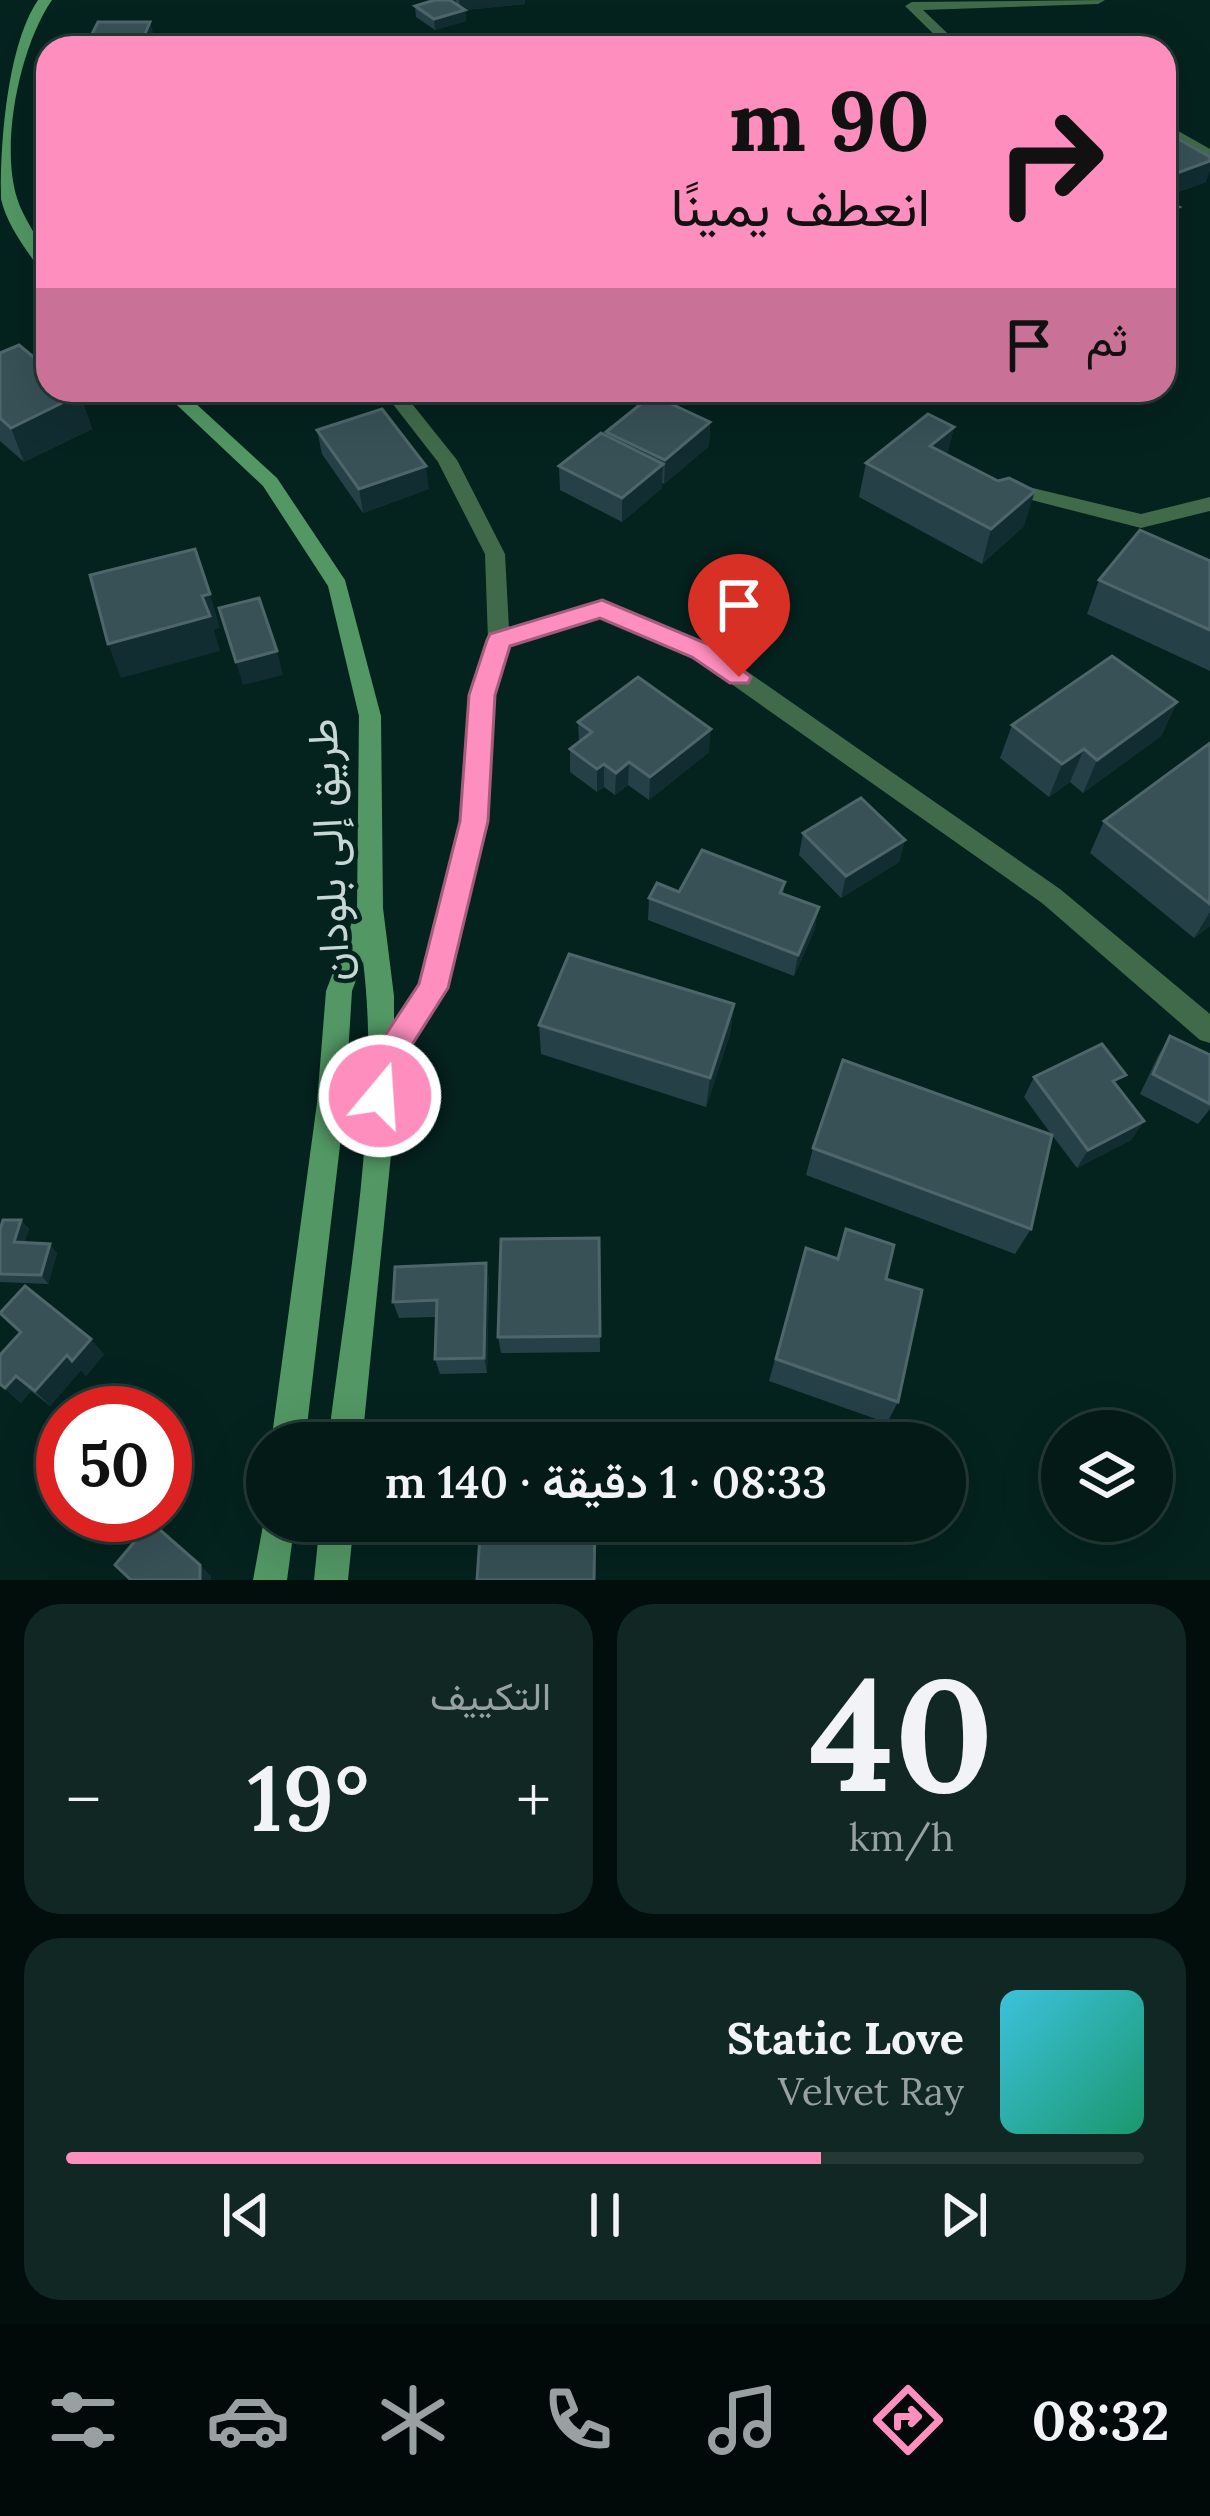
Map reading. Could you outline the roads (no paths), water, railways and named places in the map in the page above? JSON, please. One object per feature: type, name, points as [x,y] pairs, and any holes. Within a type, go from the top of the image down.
[{"type":"main road","points":[[36,250],[19,227],[4,177],[11,99],[22,46],[31,15],[45,0]]},
{"type":"main road","name":"طريق إلى بلودان","points":[[183,402],[270,482],[338,585],[370,716],[370,908],[381,996],[380,1125],[347,1422]]},
{"type":"main road","points":[[291,1422],[324,1160],[339,991],[370,908]]},
{"type":"main road","points":[[270,1580],[275,1542]]},
{"type":"main road","points":[[331,1580],[335,1542]]},
{"type":"street","points":[[895,0],[912,6],[1098,0]]},
{"type":"street","points":[[912,6],[943,36]]},
{"type":"street","points":[[1176,134],[1210,155]]},
{"type":"street","points":[[380,1066],[433,988],[474,821],[482,695],[499,640],[495,554],[447,460],[401,402]]},
{"type":"street","points":[[991,484],[1141,521],[1210,504]]},
{"type":"street","points":[[499,640],[602,609],[701,651],[1051,896],[1210,1030]]}]
